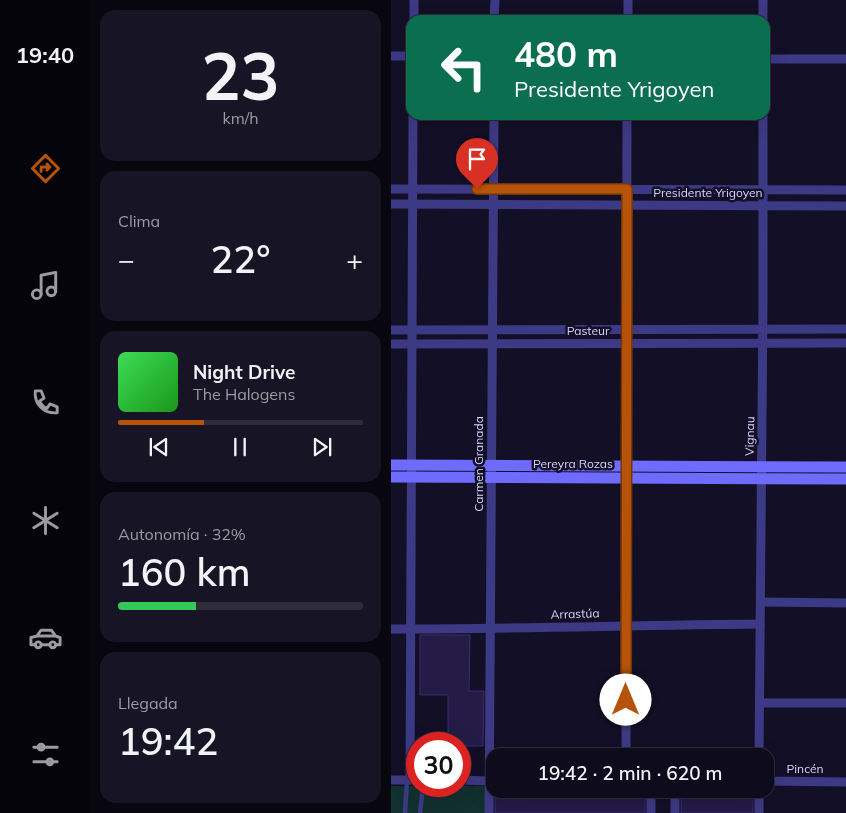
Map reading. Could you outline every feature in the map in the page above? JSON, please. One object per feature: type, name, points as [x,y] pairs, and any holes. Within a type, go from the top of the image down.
[{"type":"street","points":[[413,15],[414,0]]},
{"type":"street","points":[[494,15],[495,0]]},
{"type":"street","points":[[627,0],[627,15]]},
{"type":"street","points":[[763,0],[763,15]]},
{"type":"street","points":[[391,56],[406,56]]},
{"type":"street","points":[[770,59],[846,59]]},
{"type":"street","points":[[413,120],[411,629],[414,732]]},
{"type":"street","name":"Carmen Granada","points":[[493,748],[491,628],[494,120]]},
{"type":"street","points":[[626,748],[627,120]]},
{"type":"street","name":"Vignau","points":[[759,748],[763,120]]},
{"type":"street","name":"Presidente Yrigoyen","points":[[391,189],[846,190]]},
{"type":"street","name":"Presidente Yrigoyen","points":[[391,204],[846,206]]},
{"type":"street","name":"Pasteur","points":[[391,330],[846,330]]},
{"type":"street","name":"Pasteur","points":[[391,344],[846,343]]},
{"type":"street","name":"Pereyra Rozas","points":[[391,465],[412,471],[492,478],[846,479]]},
{"type":"street","name":"Pereyra Rozas","points":[[391,477],[412,471],[492,466],[846,467]]},
{"type":"street","points":[[761,602],[846,604]]},
{"type":"street","name":"Arrastúa","points":[[391,629],[760,624]]},
{"type":"street","points":[[760,703],[846,703]]},
{"type":"street","points":[[391,780],[406,782]]},
{"type":"street","points":[[471,783],[486,781]]},
{"type":"street","name":"Pincén","points":[[774,781],[846,782]]},
{"type":"street","name":"Carmen Granada","points":[[489,813],[491,798]]},
{"type":"street","points":[[651,798],[651,813]]},
{"type":"street","points":[[675,798],[675,813]]},
{"type":"street","points":[[759,798],[759,813]]},
{"type":"lane","points":[[405,813],[411,797]]},
{"type":"lane","points":[[418,797],[420,813]]},
{"type":"green space","points":[[391,786],[406,786],[406,797],[471,797],[471,786],[485,786],[485,813],[391,813]]},
{"type":"building","points":[[420,635],[470,635],[469,691],[484,691],[483,746],[471,746],[471,732],[448,732],[448,695],[420,695]]},
{"type":"building","points":[[495,798],[645,798],[645,813],[495,813]]},
{"type":"building","points":[[681,798],[753,798],[753,813],[681,813]]},
{"type":"route","points":[[477,189],[627,189],[626,700]]}]
